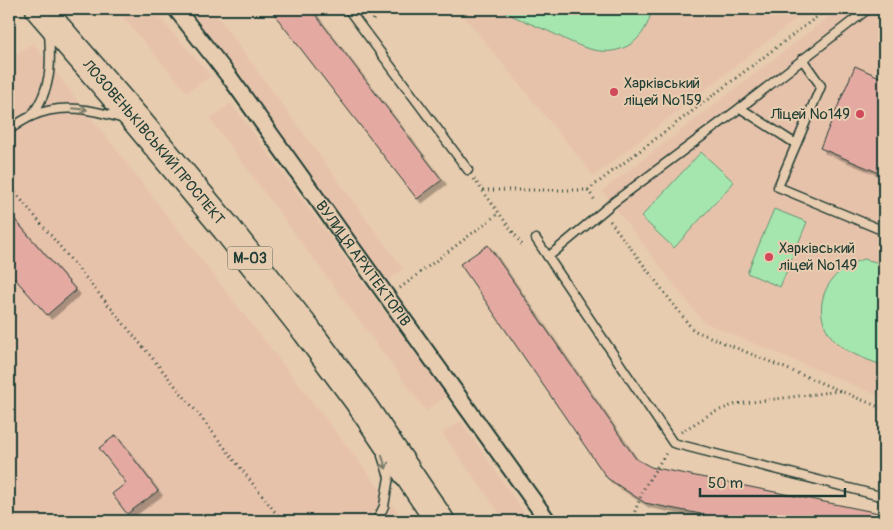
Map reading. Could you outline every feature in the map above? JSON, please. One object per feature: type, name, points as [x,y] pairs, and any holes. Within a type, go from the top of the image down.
[{"type":"highway","name":"ЛОЗОВЕНЬКІВСЬКИЙ ПРОСПЕКТ","points":[[44,14],[138,122],[227,229],[307,331],[364,408],[440,521]]},
{"type":"street","name":"ВУЛИЦЯ АРХІТЕКТОРІВ","points":[[176,9],[231,79],[548,521]]},
{"type":"lane","points":[[348,9],[468,170]]},
{"type":"lane","points":[[548,257],[614,202],[868,9]]},
{"type":"lane","points":[[32,115],[45,94],[49,78],[50,49],[44,14]]},
{"type":"lane","points":[[802,59],[821,86],[778,187],[884,231]]},
{"type":"lane","points":[[9,130],[32,115],[55,109],[76,108],[138,122]]},
{"type":"lane","points":[[740,108],[796,144]]},
{"type":"lane","points":[[536,239],[673,443],[884,497]]},
{"type":"lane","points":[[307,331],[317,357]]},
{"type":"lane","points":[[377,521],[384,506],[389,477],[381,451]]},
{"type":"path","points":[[483,190],[588,190],[827,9]]},
{"type":"path","points":[[468,170],[524,247],[536,239]]},
{"type":"path","points":[[9,185],[196,411],[282,521]]},
{"type":"path","points":[[588,190],[693,330],[884,409]]},
{"type":"path","points":[[387,297],[499,213]]},
{"type":"path","points":[[631,521],[645,486],[682,431],[712,413],[736,404],[840,391]]},
{"type":"shaded area","points":[[116,9],[152,9],[211,76],[187,92]]},
{"type":"shaded area","points":[[185,9],[212,9],[403,269],[386,282]]},
{"type":"shaded area","name":"Харківський ліцей №159","points":[[458,9],[809,9],[594,176]]},
{"type":"shaded area","name":"Харківський ліцей №149","points":[[839,9],[884,9],[884,398],[703,322],[602,191]]},
{"type":"shaded area","points":[[33,43],[405,521],[9,521],[9,58]]},
{"type":"shaded area","points":[[231,103],[447,396],[426,411],[210,119]]},
{"type":"shaded area","points":[[461,421],[530,521],[505,521],[442,433]]},
{"type":"green space","points":[[498,9],[652,9],[642,33],[631,44],[620,49],[599,51],[578,45]]},
{"type":"green space","points":[[701,152],[734,182],[674,248],[641,217]]},
{"type":"green space","points":[[774,209],[807,222],[780,287],[747,273]]},
{"type":"green space","points":[[864,259],[884,264],[884,366],[846,350],[836,342],[827,330],[822,318],[824,293],[831,282],[839,272],[851,264]]},
{"type":"building","points":[[270,9],[311,9],[442,180],[417,199]]},
{"type":"building","name":"Ліцей №149","points":[[855,66],[884,79],[884,175],[820,148]]},
{"type":"building","points":[[9,213],[76,290],[47,315],[9,272]]},
{"type":"building","points":[[488,245],[636,459],[651,467],[884,514],[884,521],[736,521],[645,503],[607,478],[460,264]]},
{"type":"building","points":[[116,435],[158,491],[127,514],[112,494],[126,483],[99,448]]},
{"type":"place","name":"Харківський ліцей №159","points":[[614,92]]},
{"type":"place","name":"Ліцей №149","points":[[860,114]]},
{"type":"place","name":"Харківський ліцей №149","points":[[769,257]]}]
